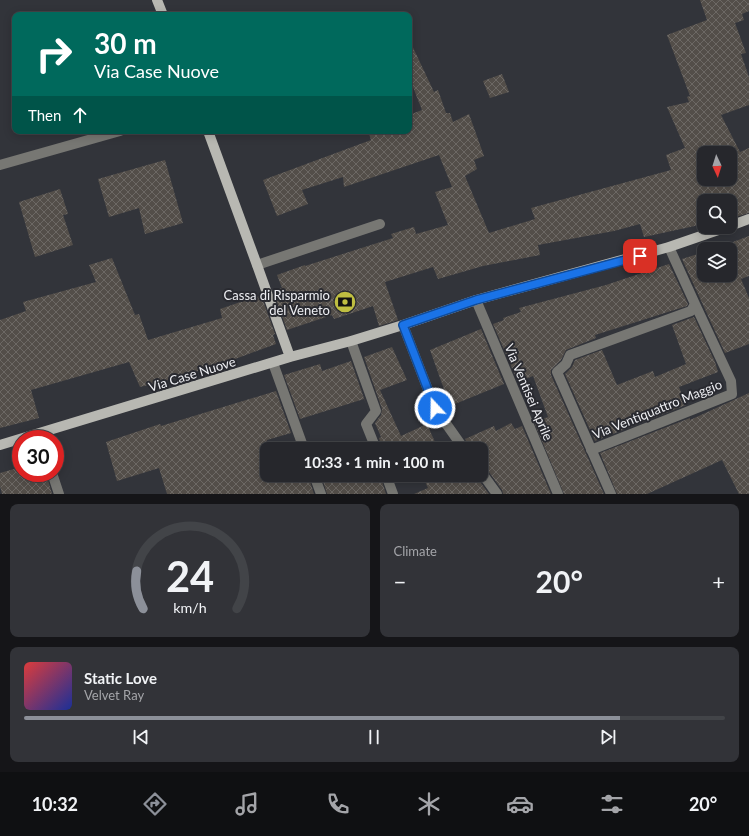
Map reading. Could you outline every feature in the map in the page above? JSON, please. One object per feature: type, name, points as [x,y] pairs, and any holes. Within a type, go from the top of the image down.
[{"type":"main road","points":[[157,0],[162,12]]},
{"type":"main road","points":[[209,134],[290,357]]},
{"type":"main road","points":[[737,223],[749,219]]},
{"type":"main road","name":"Via Case Nuove","points":[[60,430],[290,357],[351,341],[403,325],[476,300],[669,247],[707,234]]},
{"type":"main road","name":"Via Case Nuove","points":[[0,444],[12,442]]},
{"type":"street","points":[[0,165],[109,134]]},
{"type":"street","points":[[257,264],[380,224]]},
{"type":"street","name":"Via Ventiquattro Maggio","points":[[591,450],[732,394],[731,381],[669,247]]},
{"type":"street","name":"Via Ventisei Aprile","points":[[476,300],[558,494]]},
{"type":"street","name":"Via Ventiquattro Maggio","points":[[611,494],[557,372],[566,364],[570,355],[691,311],[695,304]]},
{"type":"street","points":[[403,325],[435,408],[459,442]]},
{"type":"street","points":[[351,341],[376,411],[366,424],[373,442]]},
{"type":"street","points":[[273,363],[301,442]]},
{"type":"street","points":[[55,482],[59,494]]},
{"type":"street","points":[[317,482],[321,494]]},
{"type":"street","points":[[389,482],[393,494]]},
{"type":"street","points":[[488,482],[497,494]]},
{"type":"building","points":[[700,0],[749,0],[749,11],[742,14],[744,20],[735,23],[746,53],[741,54],[749,77],[749,105],[721,115],[737,146],[697,146],[697,186],[737,186],[737,146],[740,152],[749,148],[749,213],[737,217],[737,194],[697,194],[697,226],[644,237],[640,224],[614,231],[538,245],[540,255],[483,266],[438,279],[433,267],[385,282],[398,320],[379,326],[373,306],[334,319],[332,315],[287,330],[273,291],[282,288],[277,275],[393,238],[391,234],[414,227],[416,234],[448,225],[435,192],[452,187],[439,155],[344,187],[343,177],[302,190],[308,204],[277,216],[263,180],[371,140],[369,134],[412,134],[412,114],[422,110],[412,85],[412,45],[434,92],[438,90],[446,113],[450,113],[453,122],[469,114],[484,156],[474,160],[477,169],[465,176],[489,233],[535,219],[531,208],[671,170],[666,155],[685,148],[667,107],[689,102],[687,97],[690,96],[667,35],[707,20]]},
{"type":"building","points":[[502,74],[509,92],[490,98],[483,81]]},
{"type":"building","points":[[165,160],[183,223],[145,234],[139,208],[109,217],[98,179]]},
{"type":"building","points":[[60,189],[68,214],[63,215],[73,245],[35,257],[19,202]]},
{"type":"building","points":[[749,236],[749,276],[741,279],[749,298],[749,344],[725,353],[682,259],[697,254],[697,282],[737,282],[737,242],[733,242]]},
{"type":"building","points":[[112,258],[135,315],[139,314],[148,340],[222,318],[220,309],[261,295],[275,334],[273,335],[276,344],[227,362],[176,378],[140,387],[129,362],[31,390],[39,418],[0,428],[0,320],[26,311],[23,302],[96,282],[89,265]]},
{"type":"building","points":[[669,264],[688,304],[687,306],[595,335],[596,338],[566,350],[561,360],[551,370],[551,375],[604,494],[564,494],[534,422],[548,417],[533,376],[518,382],[493,324],[504,320],[503,318],[521,312],[519,308],[606,285]]},
{"type":"building","points":[[694,317],[715,362],[718,372],[679,387],[686,405],[595,441],[565,374],[572,367],[575,360],[602,350],[617,385],[653,371],[655,377],[686,364],[672,325]]},
{"type":"building","points":[[481,329],[504,384],[450,406],[430,350]]},
{"type":"building","points":[[392,347],[407,380],[380,390],[401,436],[427,424],[435,442],[380,442],[379,438],[381,437],[375,423],[381,415],[382,409],[364,357]]},
{"type":"building","points":[[351,361],[366,404],[364,399],[300,419],[284,375],[320,364],[322,371]]},
{"type":"building","points":[[276,391],[291,433],[267,440],[267,442],[260,442],[260,482],[310,482],[314,494],[167,494],[159,468],[117,481],[106,442],[160,424],[161,426]]},
{"type":"building","points":[[749,393],[749,494],[739,494],[722,460],[647,494],[617,494],[600,453],[690,418],[690,420]]},
{"type":"building","points":[[511,423],[515,429],[522,426],[551,494],[503,494],[502,490],[488,471],[488,442],[466,442],[465,439],[494,426],[496,431]]},
{"type":"building","points":[[12,470],[12,482],[49,482],[52,494],[2,494],[0,486],[0,473]]},
{"type":"building","points":[[323,482],[382,482],[386,494],[327,494]]},
{"type":"building","points":[[425,482],[480,482],[489,494],[414,494],[428,488]]},
{"type":"place","name":"Cassa di Risparmio del Veneto","points":[[345,302]]},
{"type":"route","points":[[435,408],[403,325],[476,300],[640,256]]}]
